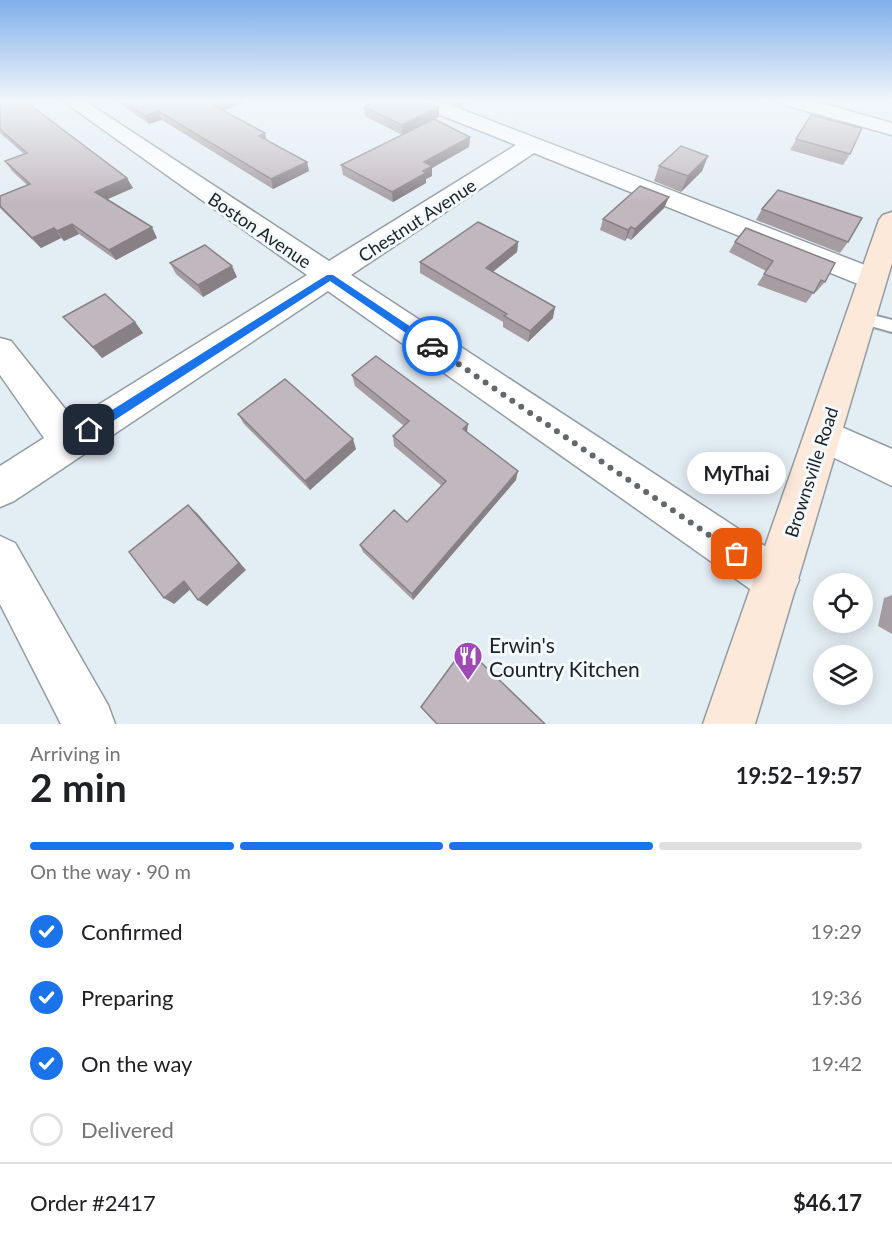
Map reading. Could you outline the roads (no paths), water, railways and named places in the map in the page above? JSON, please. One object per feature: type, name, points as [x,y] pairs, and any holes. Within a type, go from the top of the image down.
[{"type":"street","name":"Boston Avenue","points":[[122,135],[776,580]]},
{"type":"street","points":[[506,135],[873,279]]},
{"type":"street","name":"Chestnut Avenue","points":[[0,488],[330,277],[531,145]]},
{"type":"street","name":"Brownsville Road","points":[[729,724],[890,231]]},
{"type":"street","points":[[0,350],[69,443]]},
{"type":"street","points":[[823,435],[892,468]]},
{"type":"street","points":[[0,558],[89,724]]},
{"type":"lane","points":[[861,318],[892,326]]},
{"type":"place","name":"MyThai","points":[[737,554]]},
{"type":"place","name":"Erwin's Country Kitchen","points":[[468,682]]}]
